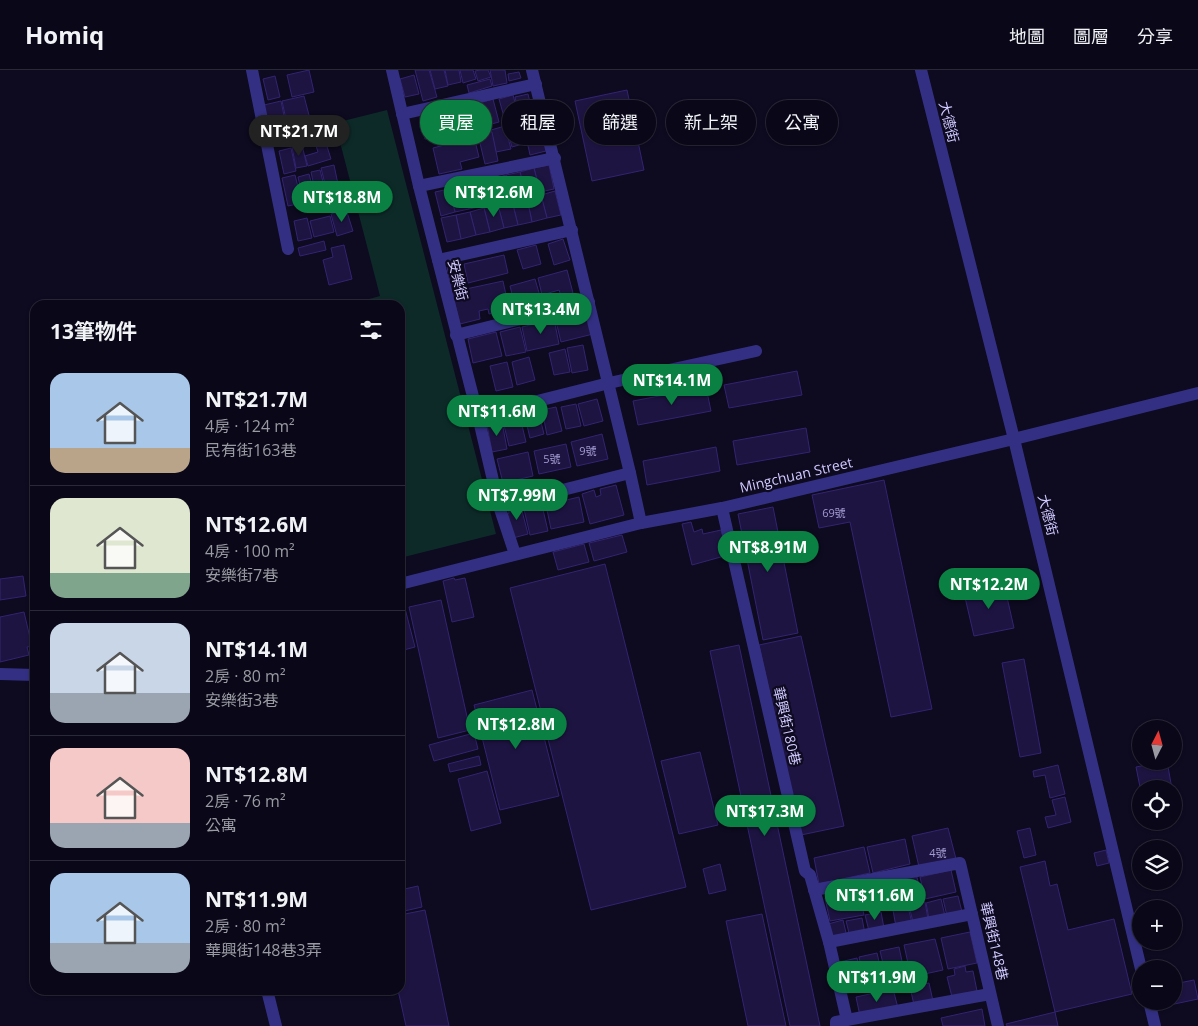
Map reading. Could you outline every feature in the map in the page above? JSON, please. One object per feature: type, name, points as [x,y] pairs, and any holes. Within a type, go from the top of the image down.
[{"type":"street","points":[[252,70],[288,249]]},
{"type":"street","name":"安樂街","points":[[392,70],[499,506],[515,554]]},
{"type":"street","points":[[532,70],[590,302],[641,523]]},
{"type":"street","name":"大德街","points":[[921,70],[1014,439],[1140,960]]},
{"type":"street","points":[[402,114],[536,84]]},
{"type":"street","points":[[419,186],[555,158]]},
{"type":"street","points":[[438,260],[572,230]]},
{"type":"street","points":[[456,335],[590,302]]},
{"type":"street","points":[[478,416],[609,383],[756,352]]},
{"type":"street","name":"Mingchuan Street","points":[[405,583],[641,523],[722,508],[1014,439],[1198,393]]},
{"type":"street","points":[[499,506],[630,473]]},
{"type":"street","name":"華興街180巷","points":[[722,508],[805,871],[810,875],[829,942],[841,1023]]},
{"type":"street","points":[[0,674],[30,675]]},
{"type":"street","name":"華興街148巷","points":[[814,890],[960,863],[998,1026]]},
{"type":"street","points":[[829,942],[972,914]]},
{"type":"street","points":[[841,1023],[990,994]]},
{"type":"street","points":[[268,995],[276,1026]]},
{"type":"street","points":[[1151,1010],[1155,1026]]},
{"type":"green space","points":[[387,110],[496,534],[405,557],[405,300],[365,300],[380,296],[335,123]]},
{"type":"building","points":[[309,70],[314,92],[292,97],[287,75]]},
{"type":"building","points":[[415,70],[429,70],[437,97],[423,100]]},
{"type":"building","points":[[430,70],[444,70],[448,86],[435,89]]},
{"type":"building","points":[[445,70],[459,70],[461,82],[448,85]]},
{"type":"building","points":[[460,70],[473,70],[476,79],[463,83]]},
{"type":"building","points":[[488,70],[491,77],[478,81],[475,71]]},
{"type":"building","points":[[490,70],[505,70],[507,83],[493,86]]},
{"type":"building","points":[[519,72],[521,78],[509,81],[508,74]]},
{"type":"building","points":[[414,75],[419,94],[405,97],[400,79]]},
{"type":"building","points":[[275,76],[280,97],[268,100],[263,79]]},
{"type":"building","points":[[490,79],[492,86],[469,93],[467,85]]},
{"type":"building","points":[[627,90],[629,100],[584,100],[584,143],[575,101]]},
{"type":"building","points":[[528,94],[529,100],[516,100],[515,97]]},
{"type":"building","points":[[513,95],[514,100],[502,100],[502,110],[499,99]]},
{"type":"building","points":[[304,96],[310,119],[287,124],[282,101]]},
{"type":"building","points":[[493,99],[499,122],[492,124],[492,100],[490,100]]},
{"type":"building","points":[[281,101],[286,125],[269,129],[264,105]]},
{"type":"building","points":[[325,125],[327,133],[314,137],[311,128]]},
{"type":"building","points":[[502,127],[502,145],[510,145],[511,149],[496,152],[492,130]]},
{"type":"building","points":[[492,132],[498,161],[485,164],[480,145],[492,145]]},
{"type":"building","points":[[325,140],[331,159],[308,166],[305,156],[318,152],[315,143]]},
{"type":"building","points":[[302,145],[307,166],[296,168],[292,147]]},
{"type":"building","points":[[444,145],[476,145],[479,157],[460,162],[462,169],[439,174],[433,148]]},
{"type":"building","points":[[528,145],[544,145],[546,151],[530,155]]},
{"type":"building","points":[[584,145],[639,145],[644,170],[592,181]]},
{"type":"building","points":[[291,148],[296,171],[284,174],[279,151]]},
{"type":"building","points":[[334,165],[339,189],[327,192],[321,168]]},
{"type":"building","points":[[549,165],[554,189],[540,192],[534,168]]},
{"type":"building","points":[[534,168],[540,192],[526,195],[520,172]]},
{"type":"building","points":[[320,170],[327,197],[317,200],[311,172]]},
{"type":"building","points":[[520,172],[526,195],[512,199],[506,175]]},
{"type":"building","points":[[309,174],[316,200],[304,203],[298,177]]},
{"type":"building","points":[[295,175],[302,203],[288,206],[282,178]]},
{"type":"building","points":[[506,175],[512,199],[498,202],[492,179]]},
{"type":"building","points":[[492,179],[498,202],[483,206],[478,182]]},
{"type":"building","points":[[478,182],[483,206],[469,209],[463,185]]},
{"type":"building","points":[[463,185],[469,209],[455,212],[449,189]]},
{"type":"building","points":[[449,189],[455,212],[441,216],[435,192]]},
{"type":"building","points":[[555,191],[561,215],[547,218],[541,195]]},
{"type":"building","points":[[541,195],[547,218],[532,222],[527,198]]},
{"type":"building","points":[[527,198],[532,222],[518,225],[512,201]]},
{"type":"building","points":[[512,201],[518,225],[504,228],[498,205]]},
{"type":"building","points":[[498,205],[504,228],[490,232],[484,208]]},
{"type":"building","points":[[484,208],[490,232],[476,235],[470,212]]},
{"type":"building","points":[[346,209],[353,231],[337,236],[331,214]]},
{"type":"building","points":[[470,212],[476,235],[461,239],[456,215]]},
{"type":"building","points":[[456,215],[461,239],[447,242],[441,218]]},
{"type":"building","points":[[330,216],[334,232],[314,237],[310,221]]},
{"type":"building","points":[[307,218],[312,238],[298,241],[294,221]]},
{"type":"building","points":[[563,239],[570,260],[554,265],[548,244]]},
{"type":"building","points":[[324,241],[326,250],[300,256],[298,248]]},
{"type":"building","points":[[344,245],[352,279],[329,285],[323,260],[333,257],[331,248]]},
{"type":"building","points":[[536,245],[541,264],[523,269],[517,250]]},
{"type":"building","points":[[504,255],[508,273],[468,283],[464,264]]},
{"type":"building","points":[[460,264],[465,286],[451,288],[447,267]]},
{"type":"building","points":[[567,270],[573,293],[561,296],[559,290],[542,295],[538,278]]},
{"type":"building","points":[[535,279],[542,303],[516,310],[510,286]]},
{"type":"building","points":[[503,281],[509,309],[489,314],[488,309],[479,311],[480,319],[460,324],[452,292]]},
{"type":"building","points":[[587,310],[593,334],[561,342],[555,317]]},
{"type":"building","points":[[554,319],[559,344],[527,351],[522,327]]},
{"type":"building","points":[[520,327],[526,352],[506,356],[500,332]]},
{"type":"building","points":[[496,332],[502,356],[473,363],[468,339]]},
{"type":"building","points":[[583,345],[588,370],[572,373],[567,348]]},
{"type":"building","points":[[565,349],[570,372],[554,375],[549,353]]},
{"type":"building","points":[[529,357],[535,380],[517,385],[512,362]]},
{"type":"building","points":[[507,362],[513,387],[496,391],[490,366]]},
{"type":"building","points":[[797,371],[802,395],[729,408],[724,385]]},
{"type":"building","points":[[706,387],[711,411],[638,425],[633,401]]},
{"type":"building","points":[[597,399],[603,421],[584,426],[578,404]]},
{"type":"building","points":[[576,404],[581,426],[566,429],[561,407]]},
{"type":"building","points":[[556,407],[562,431],[547,435],[542,410]]},
{"type":"building","points":[[539,414],[544,434],[530,438],[525,417]]},
{"type":"building","points":[[520,417],[526,442],[509,446],[503,421]]},
{"type":"building","points":[[502,422],[507,449],[492,452],[487,425]]},
{"type":"building","points":[[806,428],[810,452],[737,465],[733,441]]},
{"type":"building","points":[[602,434],[608,459],[577,466],[571,442]]},
{"type":"building","points":[[566,444],[571,467],[539,474],[534,451]]},
{"type":"building","points":[[716,447],[720,471],[647,485],[643,461]]},
{"type":"building","points":[[528,452],[533,476],[503,483],[497,459]]},
{"type":"building","points":[[884,480],[932,709],[891,717],[850,522],[819,528],[812,495]]},
{"type":"building","points":[[616,485],[624,515],[590,524],[582,494],[594,490],[596,497],[601,495],[600,489]]},
{"type":"building","points":[[579,497],[584,522],[551,529],[546,505]]},
{"type":"building","points":[[541,501],[548,531],[530,535],[523,505]]},
{"type":"building","points":[[520,503],[528,534],[513,538],[507,514],[509,513],[508,506]]},
{"type":"building","points":[[773,507],[798,633],[763,640],[738,514]]},
{"type":"building","points":[[691,522],[694,532],[702,529],[703,534],[721,530],[728,555],[692,565],[682,524]]},
{"type":"building","points":[[622,535],[627,552],[594,561],[589,543]]},
{"type":"building","points":[[584,544],[589,562],[558,570],[553,552]]},
{"type":"building","points":[[605,564],[686,887],[591,910],[510,588]]},
{"type":"building","points":[[23,576],[26,596],[0,600],[0,579]]},
{"type":"building","points":[[454,578],[455,580],[465,578],[474,617],[452,622],[443,581]]},
{"type":"building","points":[[1004,584],[1014,628],[974,636],[964,593]]},
{"type":"building","points":[[441,600],[470,730],[438,738],[409,607]]},
{"type":"building","points":[[405,608],[415,647],[405,650]]},
{"type":"building","points":[[24,612],[30,638],[30,646],[27,647],[29,655],[0,662],[0,617]]},
{"type":"building","points":[[801,636],[844,826],[801,835],[759,645]]},
{"type":"building","points":[[739,645],[820,1026],[790,1026],[710,651]]},
{"type":"building","points":[[1024,659],[1041,753],[1020,757],[1002,663]]},
{"type":"building","points":[[532,690],[559,796],[500,810],[474,705]]},
{"type":"building","points":[[474,733],[478,749],[434,761],[429,745]]},
{"type":"building","points":[[700,752],[718,825],[679,834],[661,761]]},
{"type":"building","points":[[479,756],[481,765],[450,772],[448,764]]},
{"type":"building","points":[[1058,765],[1065,794],[1050,798],[1045,775],[1034,777],[1033,771]]},
{"type":"building","points":[[1137,770],[1169,770],[1170,780],[1139,780]]},
{"type":"building","points":[[487,771],[501,823],[471,831],[458,779]]},
{"type":"building","points":[[1065,797],[1071,822],[1048,828],[1045,817],[1056,815],[1052,800]]},
{"type":"building","points":[[948,828],[956,859],[919,867],[912,836]]},
{"type":"building","points":[[1030,828],[1036,855],[1024,858],[1017,831]]},
{"type":"building","points":[[905,839],[910,864],[873,873],[867,847]]},
{"type":"building","points":[[864,847],[870,873],[819,884],[814,858]]},
{"type":"building","points":[[1106,850],[1109,863],[1097,866],[1094,853]]},
{"type":"building","points":[[1045,861],[1050,886],[1057,884],[1068,930],[1114,919],[1132,994],[1055,1012],[1020,867]]},
{"type":"building","points":[[720,864],[726,890],[709,894],[703,869]]},
{"type":"building","points":[[951,870],[956,892],[925,899],[920,877]]},
{"type":"building","points":[[916,873],[922,899],[898,904],[893,878]]},
{"type":"building","points":[[889,884],[894,904],[866,910],[862,890]]},
{"type":"building","points":[[418,886],[422,907],[405,911],[405,889]]},
{"type":"building","points":[[859,890],[864,915],[830,921],[825,898]]},
{"type":"building","points":[[958,896],[962,912],[947,916],[943,899]]},
{"type":"building","points":[[941,899],[945,916],[929,919],[926,903]]},
{"type":"building","points":[[925,902],[928,919],[913,922],[909,906]]},
{"type":"building","points":[[908,907],[912,923],[896,927],[893,910]]},
{"type":"building","points":[[425,910],[449,1026],[406,1026],[399,995],[405,995],[405,914]]},
{"type":"building","points":[[881,912],[884,928],[869,931],[865,915]]},
{"type":"building","points":[[762,914],[786,1026],[748,1026],[726,921]]},
{"type":"building","points":[[862,918],[865,934],[850,937],[846,921]]},
{"type":"building","points":[[843,920],[847,937],[831,940],[828,924]]},
{"type":"building","points":[[970,932],[977,963],[948,969],[941,938]]},
{"type":"building","points":[[935,939],[943,970],[911,977],[904,945]]},
{"type":"building","points":[[899,947],[906,980],[888,984],[880,951]]},
{"type":"building","points":[[877,953],[884,983],[866,987],[859,957]]},
{"type":"building","points":[[857,958],[864,990],[847,993],[840,962]]},
{"type":"building","points":[[965,966],[966,972],[973,971],[977,991],[952,997],[947,977],[955,975],[954,969]]},
{"type":"building","points":[[1194,980],[1198,999],[1182,1002],[1182,982]]},
{"type":"building","points":[[929,983],[933,1001],[914,1005],[910,987]]},
{"type":"building","points":[[893,989],[898,1008],[860,1016],[856,997]]},
{"type":"building","points":[[982,1009],[985,1026],[943,1026],[941,1018]]},
{"type":"building","points":[[1055,1012],[1058,1026],[1007,1026],[1006,1024]]}]
